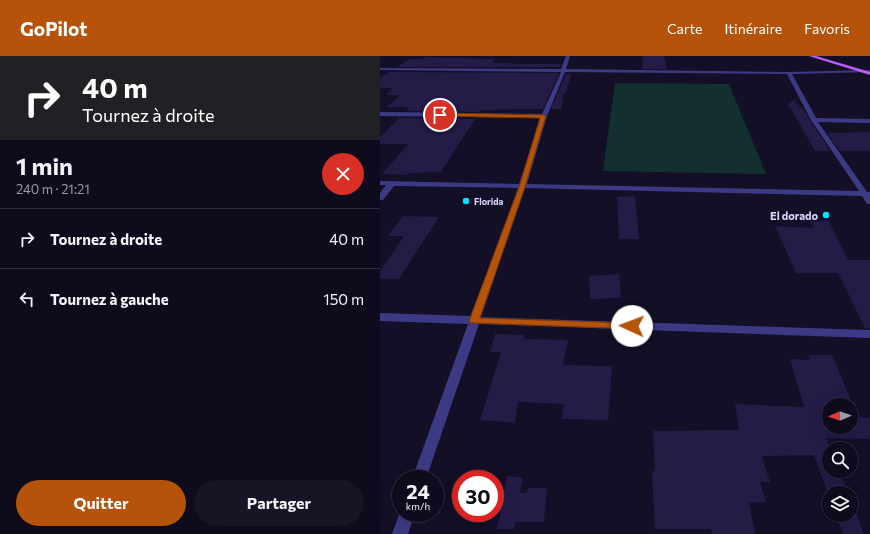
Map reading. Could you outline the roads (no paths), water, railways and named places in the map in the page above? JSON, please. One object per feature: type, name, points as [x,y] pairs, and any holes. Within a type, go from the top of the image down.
[{"type":"main road","points":[[811,56],[870,74]]},
{"type":"main road","points":[[828,56],[870,68]]},
{"type":"street","points":[[422,470],[522,187],[544,116],[563,72],[568,56]]},
{"type":"street","points":[[380,69],[563,72],[789,73],[870,71]]},
{"type":"street","points":[[789,73],[814,120],[867,194],[870,202]]},
{"type":"street","points":[[380,114],[544,116]]},
{"type":"street","points":[[814,120],[870,121]]},
{"type":"street","points":[[380,183],[867,194]]},
{"type":"street","points":[[380,198],[392,184]]},
{"type":"street","points":[[380,317],[870,334]]},
{"type":"street","points":[[400,534],[405,522]]},
{"type":"place","name":"Florida","points":[[466,201]]},
{"type":"place","name":"El dorado","points":[[826,215]]}]
